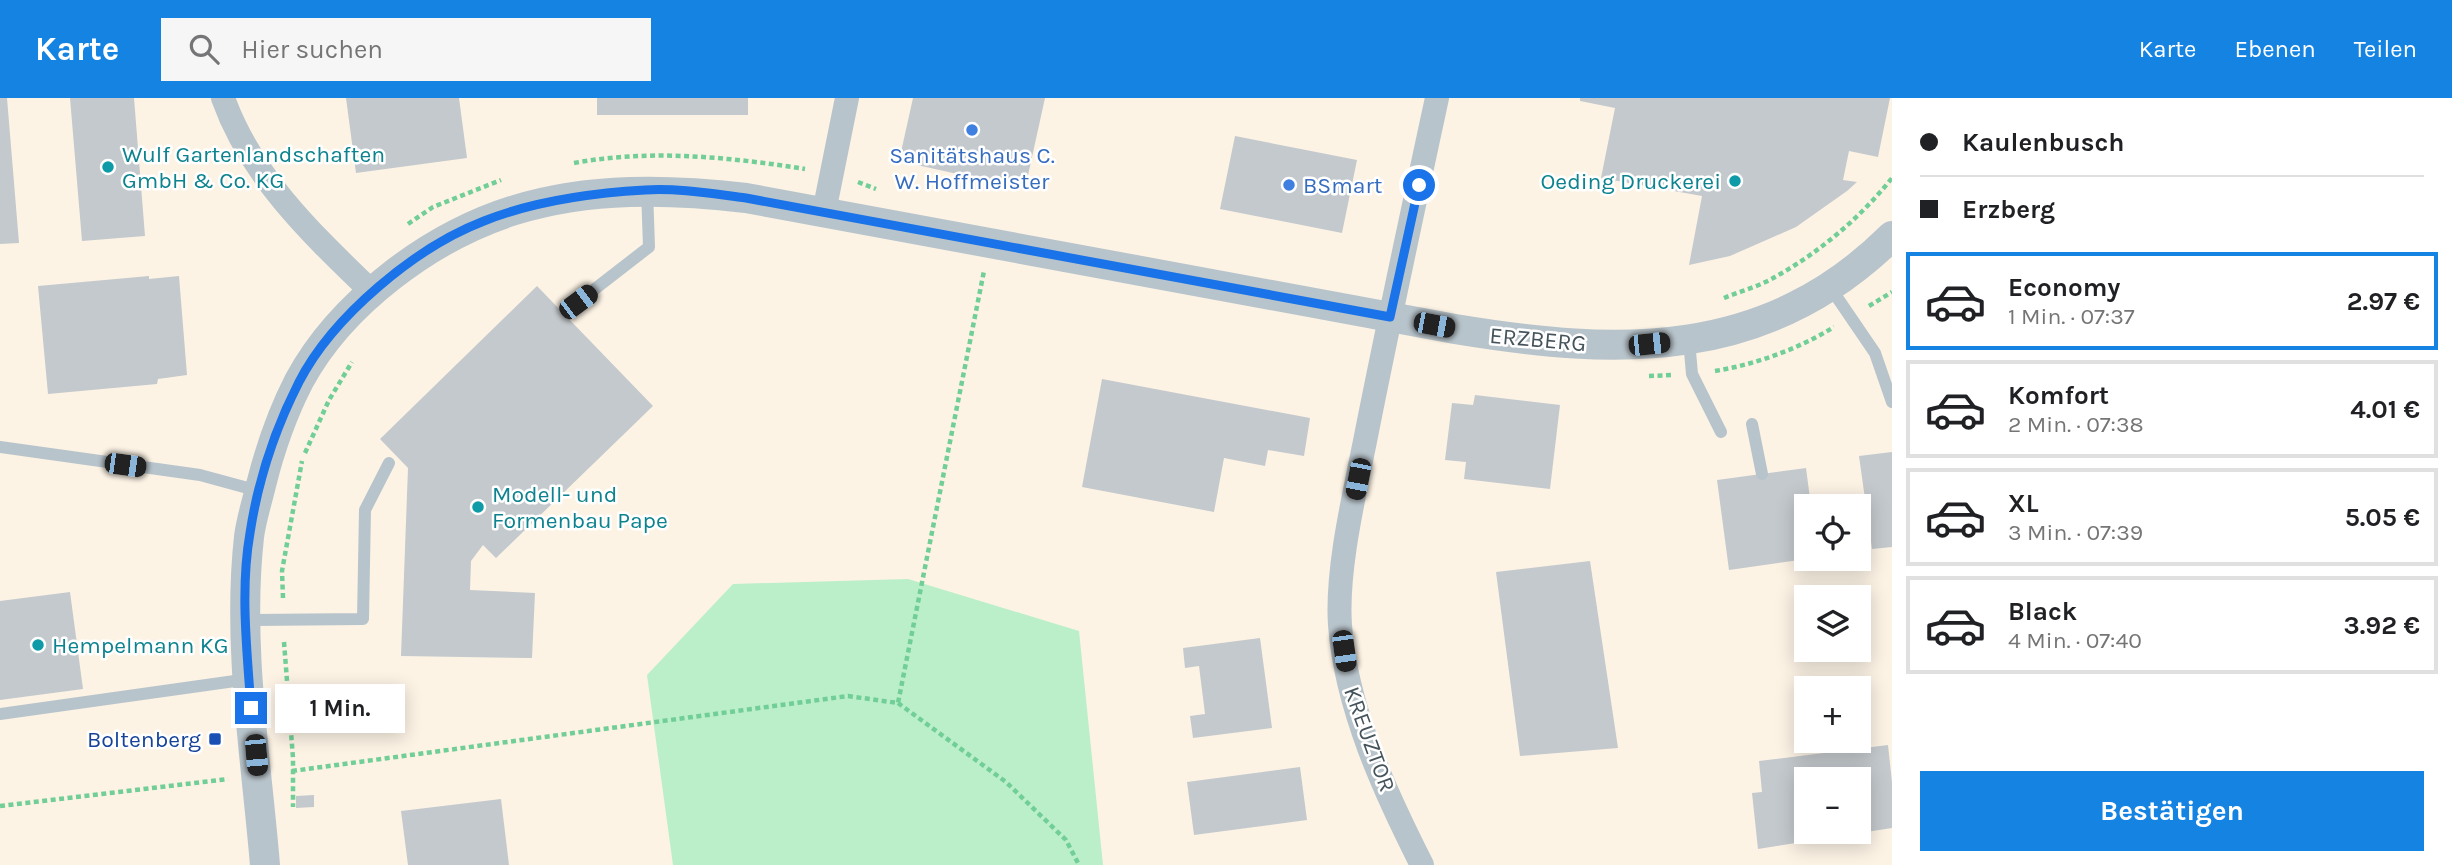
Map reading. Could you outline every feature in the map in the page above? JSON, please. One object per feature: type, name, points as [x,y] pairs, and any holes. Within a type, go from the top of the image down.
[{"type":"street","points":[[223,98],[233,125],[274,191],[321,243],[372,292]]},
{"type":"street","points":[[824,212],[847,98]]},
{"type":"street","name":"KREUZTOR","points":[[1422,865],[1370,747],[1348,678],[1340,624],[1345,553],[1390,317],[1437,98]]},
{"type":"street","name":"ERZBERG","points":[[265,865],[245,620],[250,533],[277,430],[300,380],[331,337],[372,292],[413,259],[449,237],[483,221],[538,204],[647,190],[735,196],[1497,336],[1569,343],[1649,344],[1725,333],[1772,318],[1830,287],[1892,236]]},
{"type":"lane","points":[[578,302],[649,247],[647,190]]},
{"type":"lane","points":[[1830,287],[1875,353],[1892,402]]},
{"type":"lane","points":[[1689,340],[1692,374],[1721,432]]},
{"type":"lane","points":[[1752,424],[1762,474]]},
{"type":"lane","points":[[0,447],[200,475],[259,491]]},
{"type":"lane","points":[[245,620],[363,619],[365,510],[388,464]]},
{"type":"lane","points":[[0,714],[249,679]]},
{"type":"path","points":[[561,166],[645,156],[724,158],[832,173],[877,190]]},
{"type":"path","points":[[398,231],[433,206],[488,183],[511,177]]},
{"type":"path","points":[[1714,302],[1774,278],[1829,241],[1871,204],[1892,178]]},
{"type":"path","points":[[971,267],[998,272]]},
{"type":"path","points":[[898,703],[984,269]]},
{"type":"path","points":[[293,809],[282,571],[303,458],[329,400],[354,358]]},
{"type":"path","points":[[0,806],[293,771],[848,696],[898,703],[1006,782],[1066,840],[1079,865]]},
{"type":"path","points":[[226,765],[228,791]]},
{"type":"shaded area","points":[[0,98],[1892,98],[1892,865],[0,865]]},
{"type":"green space","points":[[908,579],[1079,631],[1103,865],[673,865],[647,675],[733,584]]},
{"type":"building","points":[[0,98],[7,98],[19,243],[0,244]]},
{"type":"building","name":"Wulf Gartenlandschaften GmbH & Co. KG","points":[[70,98],[134,98],[145,236],[82,241]]},
{"type":"building","points":[[346,98],[459,98],[467,158],[356,173]]},
{"type":"building","points":[[597,98],[748,98],[748,115],[597,115]]},
{"type":"building","name":"Sanitätshaus C. W. Hoffmeister","points":[[913,98],[1045,98],[1025,189],[899,161]]},
{"type":"building","name":"Oeding Druckerei","points":[[1580,98],[1890,98],[1878,157],[1849,151],[1843,180],[1857,182],[1847,191],[1796,227],[1730,256],[1689,265],[1702,196],[1601,178],[1615,108],[1580,101]]},
{"type":"building","name":"BSmart","points":[[1235,136],[1357,160],[1342,233],[1220,209]]},
{"type":"building","points":[[149,276],[149,279],[179,276],[187,375],[158,379],[157,384],[48,394],[38,286]]},
{"type":"building","name":"Modell- und Formenbau Pape","points":[[537,286],[653,406],[496,558],[483,545],[471,561],[470,590],[535,593],[532,658],[401,656],[408,468],[380,439]]},
{"type":"building","points":[[1102,379],[1310,418],[1304,456],[1268,450],[1265,466],[1224,458],[1214,512],[1082,487]]},
{"type":"building","points":[[1475,395],[1560,405],[1550,489],[1464,479],[1466,462],[1445,460],[1452,403],[1473,405]]},
{"type":"building","points":[[1892,452],[1892,547],[1872,549],[1871,494],[1864,494],[1859,456]]},
{"type":"building","points":[[1806,468],[1809,494],[1794,494],[1794,561],[1729,570],[1717,480]]},
{"type":"building","points":[[1590,561],[1618,748],[1520,756],[1496,572]]},
{"type":"building","name":"Hempelmann KG","points":[[70,592],[83,689],[0,700],[0,601]]},
{"type":"building","points":[[1260,638],[1272,728],[1193,738],[1190,716],[1205,714],[1199,666],[1185,668],[1183,648]]},
{"type":"building","points":[[1888,745],[1892,782],[1892,828],[1871,831],[1871,767],[1794,767],[1794,843],[1758,849],[1752,793],[1762,792],[1759,761],[1824,753],[1871,753],[1871,747]]},
{"type":"building","points":[[1300,767],[1307,820],[1194,835],[1187,782]]},
{"type":"building","points":[[314,795],[314,807],[296,808],[296,796]]},
{"type":"building","points":[[501,799],[509,865],[408,865],[401,811]]},
{"type":"place","name":"Sanitätshaus C. W. Hoffmeister","points":[[972,130]]},
{"type":"place","name":"Wulf Gartenlandschaften GmbH & Co. KG","points":[[108,167]]},
{"type":"place","name":"Oeding Druckerei","points":[[1735,181]]},
{"type":"place","name":"BSmart","points":[[1289,185]]},
{"type":"place","name":"Modell- und Formenbau Pape","points":[[478,507]]},
{"type":"place","name":"Hempelmann KG","points":[[38,645]]},
{"type":"place","name":"Boltenberg","points":[[215,739]]},
{"type":"route","points":[[251,708],[245,620],[250,533],[265,467],[277,430],[300,380],[331,337],[372,292],[413,259],[449,237],[483,221],[538,204],[599,195],[647,190],[690,191],[746,198],[1390,317],[1419,185]]}]
